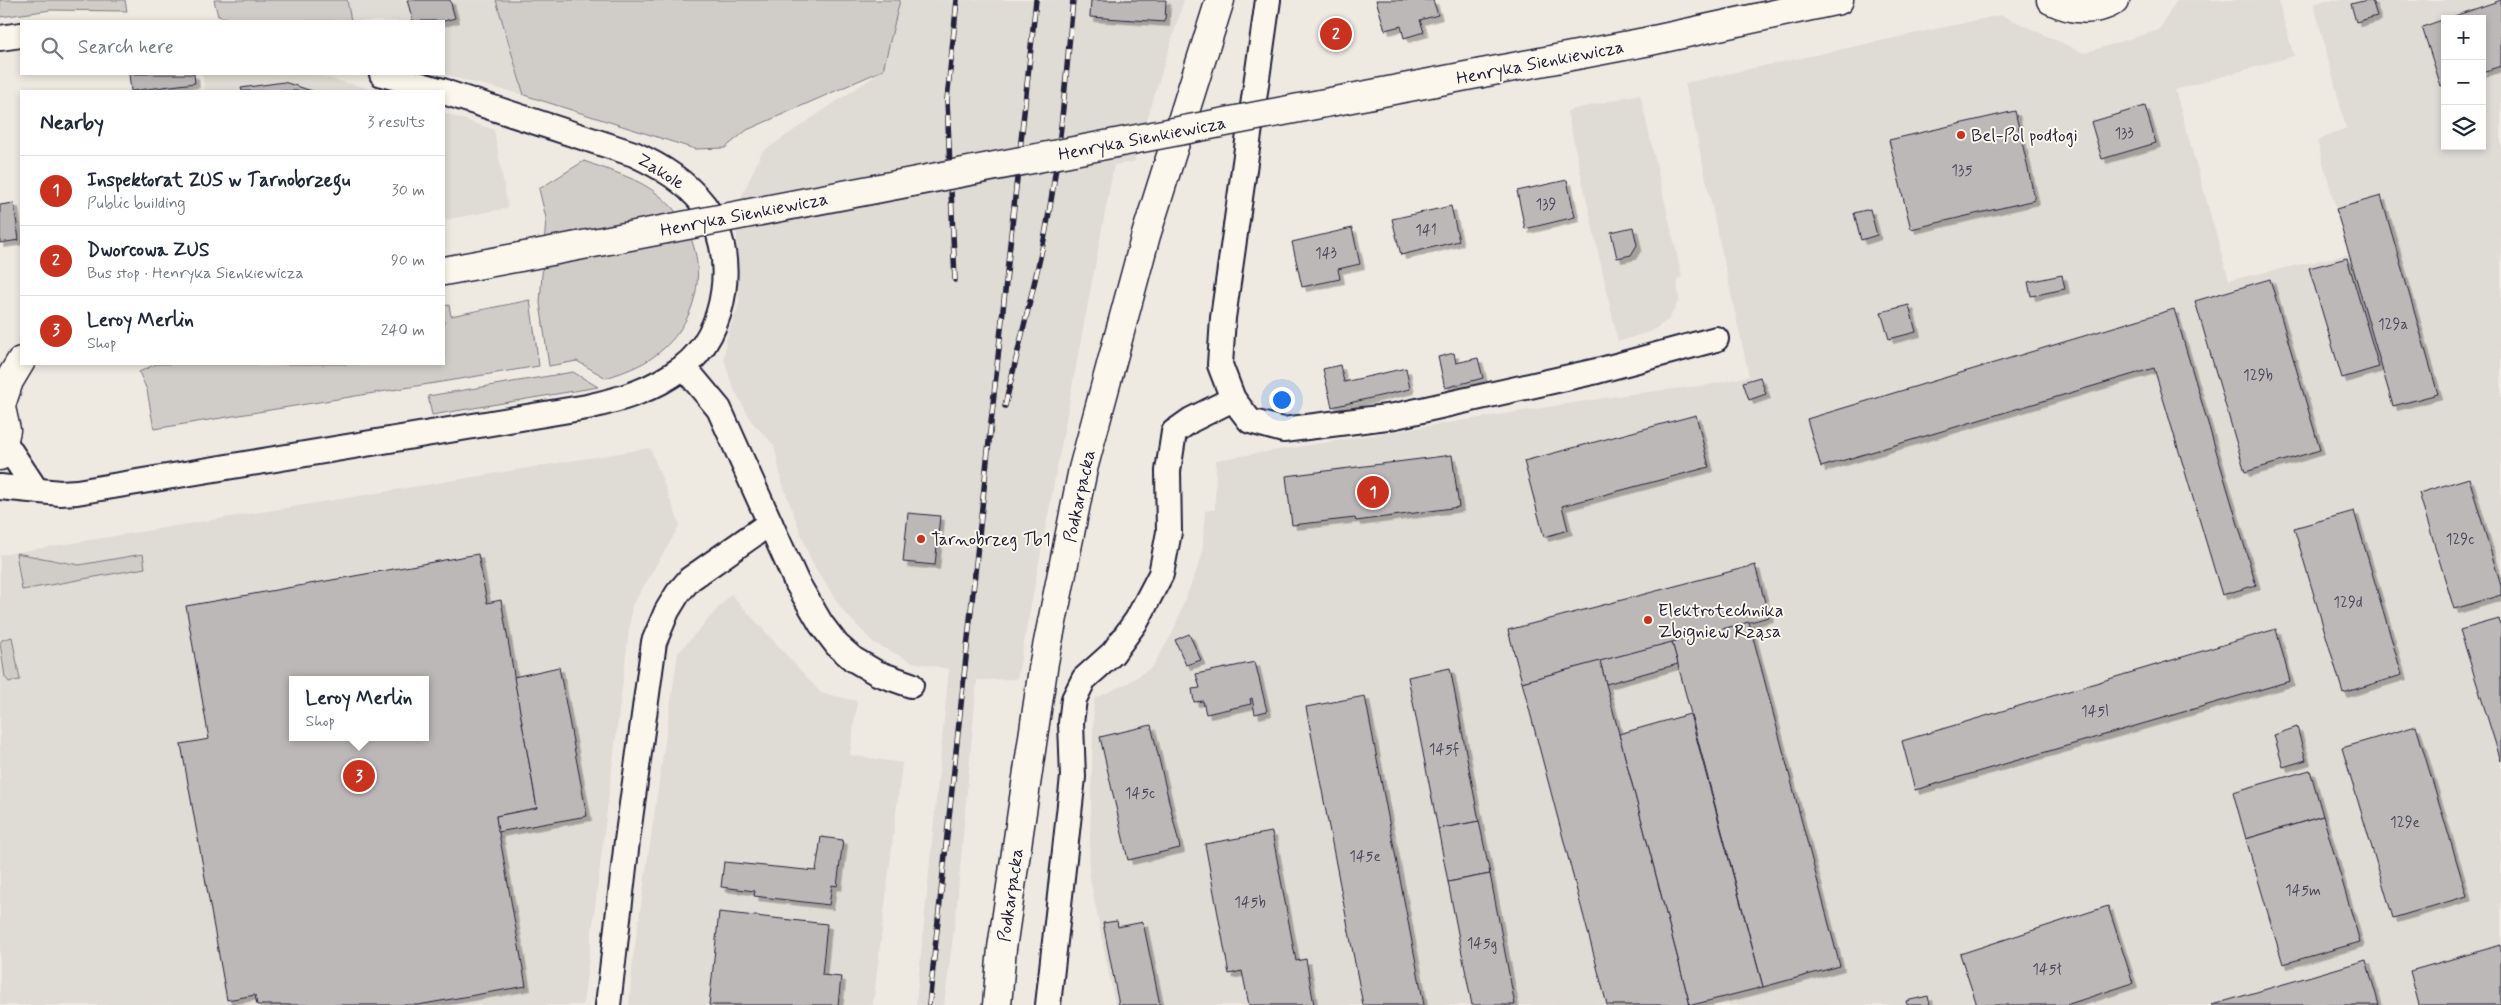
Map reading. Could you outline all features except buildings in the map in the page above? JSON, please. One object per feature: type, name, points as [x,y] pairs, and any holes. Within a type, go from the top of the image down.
[{"type":"main road","name":"Podkarpacka","points":[[997,1005],[1002,948],[1044,662],[1083,469],[1146,235],[1220,0]]},
{"type":"main road","name":"Henryka Sienkiewicza","points":[[445,271],[1645,42],[1839,0]]},
{"type":"main road","points":[[2051,0],[2066,7],[2088,9],[2109,4],[2115,0]]},
{"type":"main road","points":[[0,354],[20,350]]},
{"type":"main road","points":[[2,449],[6,424],[0,404],[9,381],[20,363]]},
{"type":"street","points":[[1268,0],[1223,318],[1220,365],[1233,399],[1250,421],[1283,430],[1395,416],[1597,371],[1716,339]]},
{"type":"street","points":[[0,38],[20,35]]},
{"type":"street","name":"Zakole","points":[[386,75],[439,90]]},
{"type":"street","name":"Zakole","points":[[0,487],[77,492],[587,407],[614,401],[653,388],[684,367],[706,342],[720,312],[724,270],[720,236],[705,207],[685,184],[659,166],[634,154],[445,92]]},
{"type":"street","points":[[684,367],[719,409],[796,581],[821,624],[837,645],[854,659],[877,673],[912,685]]},
{"type":"street","points":[[1048,1005],[1074,777],[1071,723],[1074,700],[1084,679],[1113,653],[1137,620],[1161,574],[1169,532],[1168,471],[1174,432],[1191,420],[1233,399]]},
{"type":"street","points":[[2,449],[36,490]]},
{"type":"street","points":[[608,1005],[627,841],[654,642],[671,605],[690,579],[770,523]]},
{"type":"shaded area","points":[[0,0],[125,0],[127,11],[51,10],[0,17]]},
{"type":"shaded area","points":[[214,0],[347,0],[351,20],[235,20],[218,16]]},
{"type":"shaded area","points":[[347,0],[496,0],[524,95],[444,75],[445,20],[351,20]]},
{"type":"shaded area","points":[[496,0],[900,0],[883,70],[747,130],[725,148],[695,149],[524,95]]},
{"type":"shaded area","points":[[900,0],[1184,0],[1134,162],[1114,165],[1017,679],[977,680],[956,914],[944,1005],[916,1005],[949,669],[912,662],[874,643],[843,611],[811,561],[782,482],[774,445],[752,422],[732,385],[724,359],[726,340],[739,303],[736,209],[762,152],[883,70]]},
{"type":"shaded area","points":[[2177,0],[2278,0],[2294,56],[2175,90],[2229,280],[2349,254],[2317,141],[2346,128],[2314,4],[2325,0],[2501,0],[2501,1005],[1115,1005],[1089,873],[1094,699],[1128,683],[1152,667],[1172,634],[1202,556],[1205,511],[1215,509],[1216,460],[1630,394],[1709,385],[1749,376],[1685,83],[2001,15],[2084,53],[2159,30]]},
{"type":"shaded area","points":[[202,75],[318,75],[373,90],[205,90]]},
{"type":"shaded area","points":[[1640,94],[1682,277],[1677,279],[1679,300],[1669,319],[1652,331],[1618,342],[1567,111]]},
{"type":"shaded area","points":[[445,113],[494,130],[508,208],[445,220]]},
{"type":"shaded area","points":[[584,161],[643,184],[660,196],[676,212],[688,231],[695,251],[698,272],[696,293],[689,313],[678,332],[663,349],[650,359],[629,370],[606,378],[577,361],[549,366],[540,303],[546,218],[539,189]]},
{"type":"shaded area","points":[[530,300],[539,366],[154,429],[147,390],[139,372],[154,365],[445,365],[445,306],[449,305],[451,316]]},
{"type":"shaded area","points":[[573,372],[598,387],[432,415],[428,396]]},
{"type":"shaded area","points":[[650,448],[680,525],[632,606],[583,1005],[0,1005],[0,555]]},
{"type":"shaded area","points":[[16,553],[79,565],[143,554],[145,568],[22,590]]},
{"type":"shaded area","points":[[731,594],[821,693],[857,701],[850,755],[902,763],[873,1005],[629,1005],[633,959],[678,653]]},
{"type":"shaded area","points":[[12,637],[20,680],[9,682],[5,677],[0,643],[2,640]]},
{"type":"railway","points":[[955,280],[947,100],[957,0]]},
{"type":"railway","points":[[929,1005],[1036,0]]},
{"type":"railway","points":[[1005,406],[1050,206],[1062,118],[1073,0]]},
{"type":"place","name":"Dworcowa ZUS","points":[[1336,34]]},
{"type":"place","name":"Bel-Pol podłogi","points":[[1961,135]]},
{"type":"place","name":"Inspektorat ZUS w Tarnobrzegu","points":[[1373,492]]},
{"type":"place","name":"Tarnobrzeg Tb1","points":[[921,539]]},
{"type":"place","name":"Elektrotechnika Zbigniew Rząsa","points":[[1648,620]]},
{"type":"place","name":"Leroy Merlin","points":[[359,776]]}]
